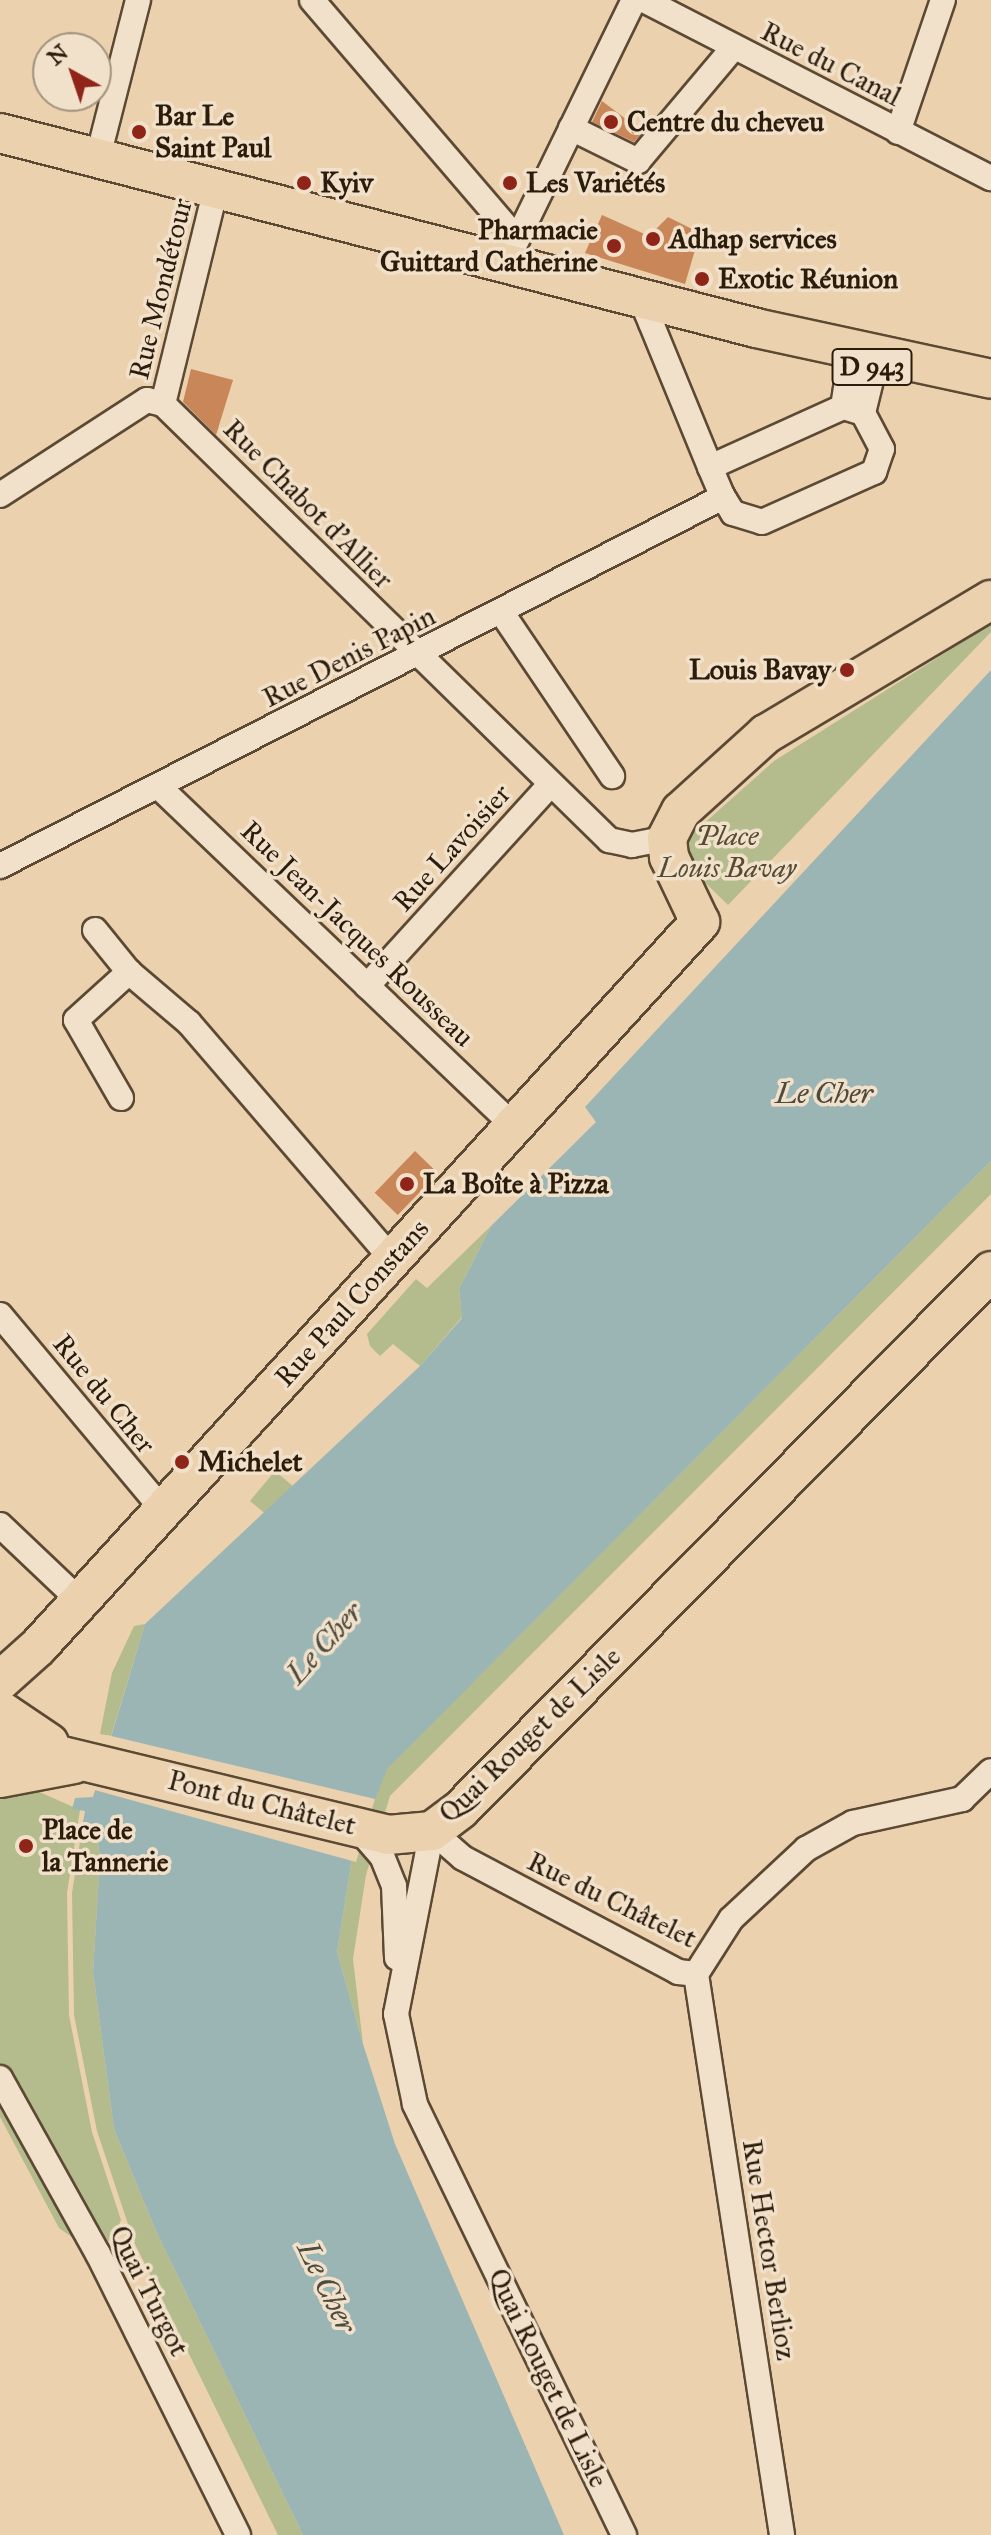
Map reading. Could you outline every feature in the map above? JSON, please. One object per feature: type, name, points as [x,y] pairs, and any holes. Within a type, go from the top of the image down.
[{"type":"main road","name":"D 943","points":[[0,133],[216,188],[512,250],[640,297],[756,328],[991,379]]},
{"type":"main road","name":"D 943","points":[[756,328],[862,365],[991,398]]},
{"type":"main road","points":[[667,838],[681,811],[766,734],[991,600]]},
{"type":"main road","name":"Rue Paul Constans","points":[[0,1681],[80,1601],[700,922],[669,857],[667,838]]},
{"type":"main road","name":"Quai Rouget de Lisle","points":[[432,1831],[461,1809],[991,1271]]},
{"type":"main road","points":[[0,1710],[80,1759]]},
{"type":"main road","name":"Pont du Châtelet","points":[[0,1741],[80,1759],[375,1839],[432,1831]]},
{"type":"main road","points":[[0,1778],[80,1759]]},
{"type":"street","points":[[98,157],[138,0]]},
{"type":"street","points":[[312,0],[512,250],[634,0]]},
{"type":"street","name":"Rue du Canal","points":[[644,0],[991,178]]},
{"type":"street","points":[[898,132],[943,0]]},
{"type":"street","points":[[571,128],[638,161],[734,47]]},
{"type":"street","name":"Rue Mondétour","points":[[0,495],[147,400],[163,404],[216,188]]},
{"type":"street","points":[[640,297],[723,497],[733,513],[762,522],[874,472],[882,449],[853,410],[862,365]]},
{"type":"street","name":"Rue Chabot d'Allier","points":[[163,404],[549,786],[609,840],[632,845],[667,838]]},
{"type":"street","points":[[710,467],[853,410]]},
{"type":"street","name":"Rue Denis Papin","points":[[0,866],[502,613],[723,497]]},
{"type":"street","points":[[502,613],[612,776]]},
{"type":"street","name":"Rue Jean-Jacques Rousseau","points":[[158,786],[514,1126]]},
{"type":"street","name":"Rue Lavoisier","points":[[367,986],[549,786]]},
{"type":"street","points":[[95,930],[129,972],[189,1023],[392,1259]]},
{"type":"street","points":[[121,1098],[76,1020],[129,972]]},
{"type":"street","name":"Rue du Cher","points":[[0,1315],[163,1510]]},
{"type":"street","points":[[0,1525],[80,1601]]},
{"type":"street","name":"Rue du Châtelet","points":[[432,1831],[463,1858],[678,1972],[696,1974],[731,1919],[806,1849],[853,1823],[962,1799],[989,1777]]},
{"type":"street","name":"Quai Rouget de Lisle","points":[[432,1831],[400,1976],[396,2014],[415,2104],[624,2535]]},
{"type":"street","points":[[375,1839],[394,1886],[400,1976]]},
{"type":"street","name":"Rue Hector Berlioz","points":[[696,1974],[782,2535]]},
{"type":"street","name":"Quai Turgot","points":[[0,2078],[98,2254],[238,2535]]},
{"type":"green space","name":"Place Louis Bavay","points":[[991,624],[991,632],[728,905],[673,851],[774,761]]},
{"type":"green space","points":[[991,1161],[991,1194],[390,1796],[366,1875],[353,1959],[363,2044],[337,1952],[352,1858],[386,1769]]},
{"type":"green space","points":[[491,1226],[459,1289],[462,1317],[420,1366],[393,1344],[380,1356],[370,1346],[367,1334],[416,1279],[427,1288]]},
{"type":"green space","points":[[275,1471],[294,1487],[269,1517],[250,1501]]},
{"type":"green space","points":[[145,1624],[111,1736],[100,1734],[112,1673],[134,1626]]},
{"type":"green space","points":[[15,1781],[80,1810],[67,1893],[69,2015],[92,2132],[121,2220],[113,2239],[90,2250],[59,2228],[0,2117],[0,1785]]},
{"type":"green space","points":[[83,1822],[96,1829],[100,1858],[93,1972],[114,2129],[156,2231],[303,2535],[278,2535],[134,2242],[97,2131],[74,2015],[72,1893]]},
{"type":"water","name":"Le Cher","points":[[991,670],[991,1161],[387,1769],[352,1858],[337,1952],[363,2044],[395,2144],[564,2535],[303,2535],[156,2231],[114,2129],[93,1972],[100,1857],[96,1829],[83,1822],[85,1811],[72,1809],[75,1798],[93,1797],[145,1624],[420,1366],[462,1318],[459,1289],[491,1226],[596,1122],[585,1107]]},
{"type":"pier","points":[[107,1735],[375,1799],[356,1862],[91,1789]]},
{"type":"building","name":"Centre du cheveu","points":[[602,101],[643,132],[634,142],[592,122]]},
{"type":"building","points":[[602,215],[649,236],[668,217],[700,233],[685,284],[585,253]]},
{"type":"building","points":[[191,369],[233,380],[216,435],[183,402]]},
{"type":"building","name":"La Boîte à Pizza","points":[[415,1151],[438,1173],[398,1215],[375,1193]]},
{"type":"place","name":"Centre du cheveu","points":[[611,122]]},
{"type":"place","name":"Bar Le Saint Paul","points":[[139,132]]},
{"type":"place","name":"Kyiv","points":[[304,183]]},
{"type":"place","name":"Les Variétés","points":[[510,183]]},
{"type":"place","name":"Adhap services","points":[[653,239]]},
{"type":"place","name":"Pharmacie Guittard Catherine","points":[[614,246]]},
{"type":"place","name":"Exotic Réunion","points":[[702,279]]},
{"type":"place","name":"Louis Bavay","points":[[847,670]]},
{"type":"place","name":"La Boîte à Pizza","points":[[407,1184]]},
{"type":"place","name":"Michelet","points":[[182,1462]]},
{"type":"place","name":"Place de la Tannerie","points":[[26,1846]]}]
